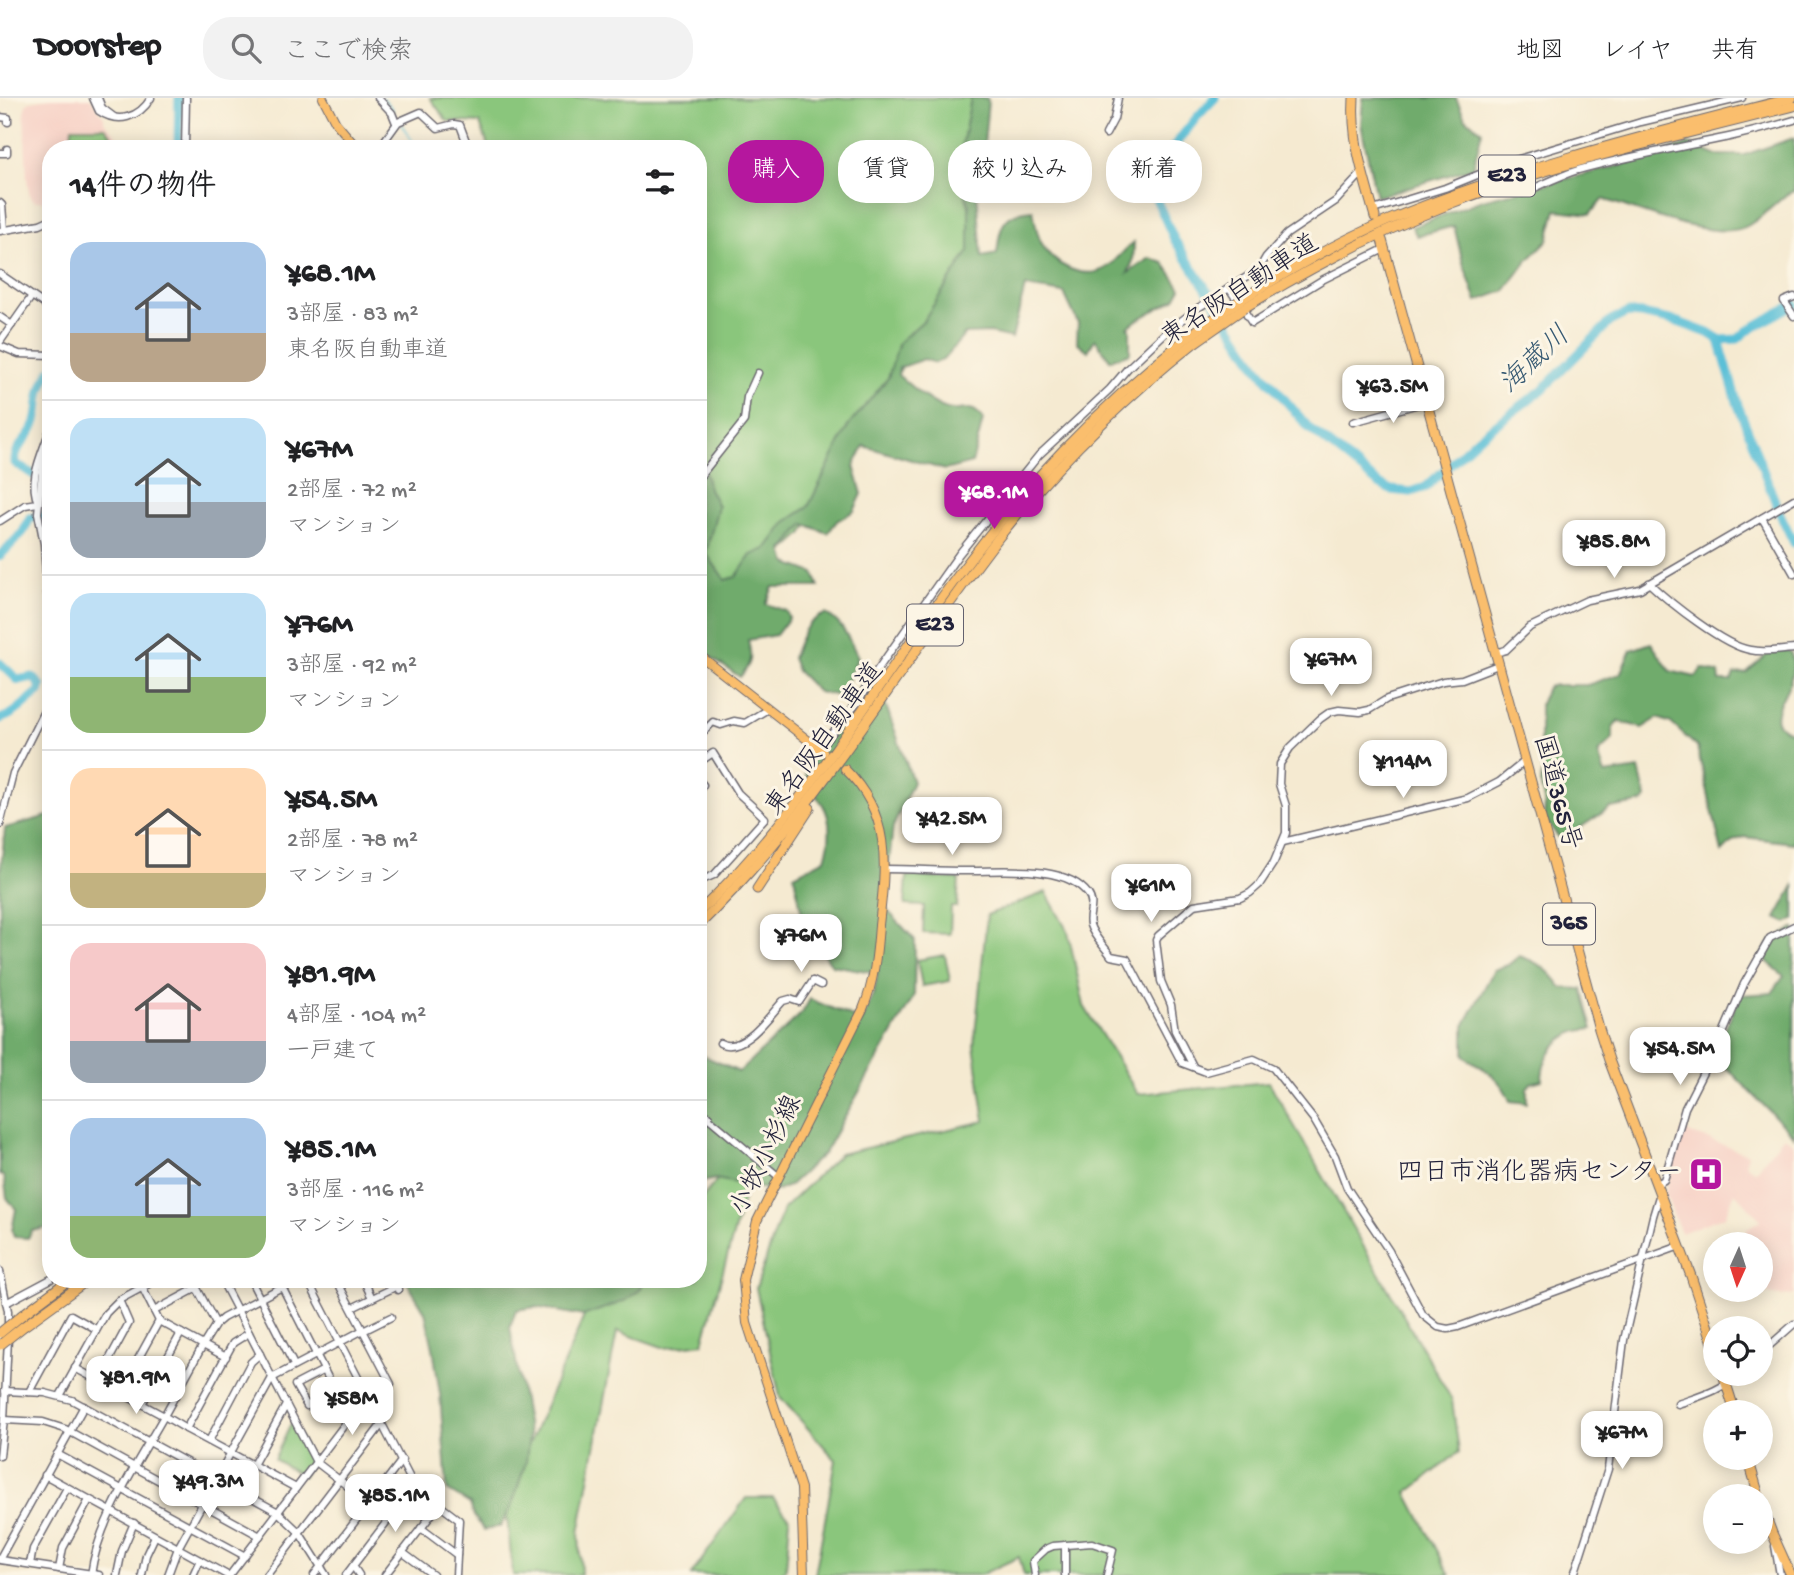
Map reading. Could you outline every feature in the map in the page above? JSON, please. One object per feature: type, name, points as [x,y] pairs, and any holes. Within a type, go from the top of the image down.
[{"type":"highway","points":[[1354,98],[1353,131],[1374,214]]},
{"type":"highway","name":"東名阪自動車道","points":[[707,904],[772,832],[819,772],[953,582],[1036,477],[1094,417],[1191,340],[1348,239],[1441,200],[1571,156],[1792,98]]},
{"type":"highway","name":"東名阪自動車道","points":[[1242,305],[1350,248],[1454,203],[1573,164],[1794,106]]},
{"type":"highway","name":"国道365号","points":[[1383,244],[1599,1028],[1704,1316]]},
{"type":"highway","name":"東名阪自動車道","points":[[707,917],[780,838],[1018,514],[1102,424],[1191,340]]},
{"type":"highway","points":[[757,889],[853,742]]},
{"type":"highway","points":[[707,900],[732,879]]},
{"type":"highway","points":[[3,1339],[22,1315],[58,1288]]},
{"type":"highway","points":[[3,1339],[77,1288]]},
{"type":"highway","points":[[1773,1536],[1791,1575]]},
{"type":"main road","points":[[323,98],[336,123],[350,140]]},
{"type":"main road","points":[[707,661],[821,750]]},
{"type":"main road","name":"小牧小杉線","points":[[804,1575],[804,1521],[799,1479],[747,1323],[742,1294],[744,1272],[755,1227],[871,989],[885,848],[873,806],[863,789],[845,769]]},
{"type":"street","points":[[96,98],[99,111],[116,119],[143,110],[151,98]]},
{"type":"street","points":[[185,140],[186,98]]},
{"type":"street","points":[[378,98],[398,122]]},
{"type":"street","points":[[1106,134],[1114,119],[1118,98]]},
{"type":"street","points":[[1374,214],[1513,162],[1641,122],[1742,98]]},
{"type":"street","points":[[385,140],[398,122],[421,112],[439,128],[458,124],[466,140]]},
{"type":"street","points":[[0,117],[8,118],[8,122]]},
{"type":"street","points":[[1513,162],[1524,193],[1579,170],[1685,144],[1765,129],[1794,120]]},
{"type":"street","points":[[821,750],[858,702],[931,592],[1024,471],[1164,334],[1198,308],[1259,269],[1287,234],[1336,201],[1363,172]]},
{"type":"street","points":[[0,203],[2,231],[42,223]]},
{"type":"street","points":[[1226,290],[1252,323],[1383,244]]},
{"type":"street","points":[[0,274],[42,303]]},
{"type":"street","points":[[32,296],[0,344],[19,354],[42,355]]},
{"type":"street","points":[[1794,297],[1785,302],[1794,316]]},
{"type":"street","points":[[0,317],[12,325]]},
{"type":"street","points":[[707,468],[744,421],[747,397],[758,373]]},
{"type":"street","points":[[1353,422],[1426,401]]},
{"type":"street","points":[[38,503],[34,493],[42,464]]},
{"type":"street","points":[[38,472],[42,533]]},
{"type":"street","points":[[1495,653],[1506,650],[1530,627],[1587,600],[1640,589],[1792,500]]},
{"type":"street","points":[[0,521],[25,505],[38,503]]},
{"type":"street","points":[[1762,517],[1794,574]]},
{"type":"street","points":[[1649,583],[1665,598],[1724,639],[1742,648],[1759,652],[1794,649]]},
{"type":"street","points":[[1498,665],[1462,679],[1443,681],[1387,699],[1369,710],[1330,712],[1290,748],[1280,764],[1279,784],[1287,817],[1283,842],[1268,874],[1250,893],[1240,898],[1194,905],[1156,940],[1161,981],[1171,1005],[1175,1031],[1198,1071],[1210,1072],[1254,1059],[1273,1068],[1283,1078],[1314,1120],[1335,1156],[1347,1188],[1389,1251],[1423,1315],[1438,1327],[1458,1327],[1680,1246]]},
{"type":"street","points":[[707,728],[713,722],[720,725],[734,721],[745,723],[768,709]]},
{"type":"street","points":[[0,825],[13,773],[42,715]]},
{"type":"street","points":[[707,757],[713,753],[738,793],[765,818],[714,875],[707,878]]},
{"type":"street","points":[[1283,842],[1468,798],[1499,782],[1525,761]]},
{"type":"street","points":[[885,869],[1020,870],[1055,876],[1083,888],[1091,897],[1091,928],[1111,956],[1127,959],[1182,1063],[1193,1066]]},
{"type":"street","points":[[1574,1575],[1608,1469],[1624,1340],[1659,1189],[1685,1108],[1724,1031],[1744,984],[1770,938],[1794,926]]},
{"type":"street","points":[[720,1043],[733,1046],[742,1043],[783,1001],[790,999],[799,1002],[813,981],[821,985]]},
{"type":"street","points":[[709,1116],[724,1132],[779,1177]]},
{"type":"street","points":[[0,1271],[6,1303],[3,1339],[4,1420],[0,1456]]},
{"type":"street","points":[[6,1303],[42,1284]]},
{"type":"street","points":[[60,1396],[106,1313],[119,1300],[140,1288]]},
{"type":"street","points":[[142,1288],[159,1321],[226,1357]]},
{"type":"street","points":[[226,1288],[316,1462],[389,1518]]},
{"type":"street","points":[[254,1288],[295,1366]]},
{"type":"street","points":[[84,1406],[0,1559],[94,1575],[96,1547],[111,1511],[216,1324],[280,1288]]},
{"type":"street","points":[[283,1288],[349,1419]]},
{"type":"street","points":[[312,1288],[414,1486],[459,1520],[456,1575]]},
{"type":"street","points":[[342,1288],[391,1384],[374,1410]]},
{"type":"street","points":[[367,1288],[372,1298]]},
{"type":"street","points":[[352,1308],[393,1288]]},
{"type":"street","points":[[154,1311],[197,1289],[216,1324]]},
{"type":"street","points":[[98,1380],[129,1323],[119,1300]]},
{"type":"street","points":[[29,1392],[71,1315],[96,1329]]},
{"type":"street","points":[[167,1575],[178,1548],[272,1378],[391,1317]]},
{"type":"street","points":[[120,1392],[159,1321]]},
{"type":"street","points":[[1773,1343],[1794,1324]]},
{"type":"street","points":[[142,1404],[181,1333]]},
{"type":"street","points":[[187,1429],[236,1340],[249,1333]]},
{"type":"street","points":[[209,1440],[251,1362],[260,1354]]},
{"type":"street","points":[[75,1368],[296,1488]]},
{"type":"street","points":[[324,1370],[295,1385],[307,1406],[335,1391]]},
{"type":"street","points":[[1678,1404],[1724,1386]]},
{"type":"street","points":[[5,1391],[60,1396],[84,1406],[278,1512],[299,1532],[326,1575]]},
{"type":"street","points":[[45,1475],[228,1575],[367,1395]]},
{"type":"street","points":[[253,1465],[286,1405]]},
{"type":"street","points":[[4,1420],[43,1422],[69,1431],[260,1536]]},
{"type":"street","points":[[267,1575],[382,1424]]},
{"type":"street","points":[[57,1454],[244,1556]]},
{"type":"street","points":[[314,1575],[401,1460]]},
{"type":"street","points":[[346,1575],[414,1486]]},
{"type":"street","points":[[30,1564],[33,1549],[67,1488]]},
{"type":"street","points":[[60,1569],[63,1548],[89,1500]]},
{"type":"street","points":[[386,1575],[439,1504]]},
{"type":"street","points":[[117,1575],[122,1551],[134,1524]]},
{"type":"street","points":[[421,1528],[457,1555]]},
{"type":"street","points":[[142,1575],[146,1555],[155,1536]]},
{"type":"street","points":[[1773,1539],[1780,1575]]},
{"type":"street","points":[[1035,1575],[1032,1565],[1049,1547],[1092,1543],[1112,1548],[1113,1556],[1107,1575]]},
{"type":"street","points":[[1065,1545],[1065,1575]]},
{"type":"street","points":[[402,1552],[433,1575]]},
{"type":"street","points":[[193,1575],[200,1560]]},
{"type":"street","points":[[353,1566],[359,1575]]},
{"type":"shaded area","points":[[90,98],[104,117],[104,122],[121,140],[42,140],[42,201],[35,201],[30,196],[27,179],[24,112],[26,105],[32,101]]},
{"type":"shaded area","points":[[1682,1130],[1748,1154],[1745,1164],[1755,1171],[1784,1136],[1794,1144],[1794,1294],[1773,1295],[1773,1232],[1747,1232],[1746,1229],[1761,1220],[1735,1192],[1725,1216],[1681,1233],[1665,1193]]},
{"type":"green space","points":[[430,98],[973,98],[973,140],[948,140],[948,203],[972,203],[972,250],[802,534],[734,596],[707,582],[707,140],[486,140],[480,123],[447,121]]},
{"type":"green space","points":[[971,98],[988,100],[984,140],[963,140]]},
{"type":"green space","points":[[1363,98],[1456,98],[1465,118],[1482,131],[1473,168],[1376,197],[1361,124]]},
{"type":"green space","points":[[72,127],[105,127],[115,140],[71,140]]},
{"type":"green space","points":[[1794,138],[1794,191],[1749,225],[1735,230],[1698,228],[1603,199],[1590,214],[1556,210],[1548,240],[1527,261],[1505,291],[1477,301],[1463,263],[1454,226],[1417,236],[1412,227],[1482,200],[1630,163],[1689,144],[1715,155],[1744,155]]},
{"type":"green space","points":[[968,203],[978,203],[982,257],[997,254],[1004,223],[1009,218],[1023,211],[1033,210],[1041,242],[1060,264],[1078,272],[1097,272],[1113,263],[1134,242],[1133,261],[1128,273],[1150,258],[1164,263],[1181,288],[1175,299],[1128,327],[1130,353],[1110,360],[1095,339],[1088,351],[1077,342],[1078,323],[1064,293],[1025,287],[1012,338],[990,333],[965,334],[943,360],[935,363],[924,359],[899,368],[898,375],[932,402],[950,410],[970,409],[979,414],[983,420],[972,463],[945,470],[864,446],[854,466],[862,494],[854,511],[837,521],[828,533],[804,524],[783,550],[787,563],[814,573],[819,587],[773,587],[766,604],[786,611],[789,618],[776,635],[748,640],[750,660],[740,677],[707,655],[707,554],[725,580],[736,577],[751,555],[766,549],[786,522],[808,507],[848,426],[888,378],[899,342],[923,321],[969,251]]},
{"type":"green space","points":[[707,482],[718,506],[707,549]]},
{"type":"green space","points":[[825,614],[841,626],[858,657],[841,696],[818,692],[797,671],[792,658],[807,627]]},
{"type":"green space","points":[[1651,643],[1670,671],[1696,677],[1702,668],[1719,673],[1720,681],[1731,681],[1734,674],[1746,673],[1768,654],[1785,649],[1791,653],[1792,675],[1776,718],[1784,729],[1794,733],[1794,843],[1744,837],[1733,841],[1722,852],[1697,747],[1671,723],[1658,718],[1642,728],[1618,721],[1613,728],[1613,739],[1598,753],[1605,774],[1639,769],[1646,798],[1644,802],[1610,808],[1561,840],[1544,819],[1540,704],[1547,687],[1587,685],[1620,674],[1631,650]]},
{"type":"green space","points":[[872,666],[913,782],[893,827],[884,907],[915,940],[914,996],[824,1153],[789,1186],[775,1191],[716,1179],[707,1181],[707,1057],[739,1072],[802,1013],[810,999],[862,1021],[874,992],[878,973],[832,965],[805,929],[794,875],[825,859],[829,825],[823,805],[809,786],[805,772],[856,696]]},
{"type":"green space","points":[[42,818],[42,1229],[32,1231],[28,1238],[14,1237],[12,1230],[16,1209],[7,1198],[4,1177],[0,1174],[0,876],[5,828]]},
{"type":"green space","points":[[907,876],[959,879],[957,907],[951,907],[950,934],[923,933],[924,906],[905,905]]},
{"type":"green space","points":[[1794,886],[1794,919],[1787,923],[1776,918]]},
{"type":"green space","points":[[1046,892],[1068,932],[1084,1006],[1138,1094],[1269,1082],[1452,1400],[1459,1452],[1407,1493],[1450,1575],[1024,1575],[1019,1557],[980,1575],[815,1575],[836,1460],[780,1397],[756,1288],[783,1209],[840,1154],[985,1121],[974,1045],[987,915]]},
{"type":"green space","points":[[1794,928],[1794,1136],[1728,1069],[1710,1064],[1740,995],[1772,993],[1784,976],[1761,956],[1772,940]]},
{"type":"green space","points":[[945,955],[950,981],[922,986],[917,960]]},
{"type":"green space","points":[[1519,956],[1543,968],[1562,988],[1582,989],[1593,1029],[1573,1033],[1557,1044],[1546,1060],[1542,1080],[1531,1083],[1527,1088],[1527,1103],[1510,1101],[1497,1080],[1464,1054],[1464,1026],[1494,970],[1508,965]]},
{"type":"green space","points":[[726,1169],[749,1178],[703,1343],[665,1348],[617,1331],[579,1533],[581,1575],[513,1575],[505,1500],[588,1307],[621,1288],[707,1288],[707,1192]]},
{"type":"green space","points":[[410,1288],[641,1288],[625,1301],[583,1316],[536,1307],[516,1310],[510,1327],[529,1434],[526,1462],[512,1505],[501,1526],[484,1530],[474,1516],[470,1504],[447,1490],[440,1394],[425,1312]]},
{"type":"green space","points":[[292,1422],[312,1461],[303,1476],[274,1459]]},
{"type":"green space","points":[[746,1498],[773,1498],[790,1519],[786,1568],[781,1575],[691,1575]]},
{"type":"waterway","points":[[178,140],[179,98]]},
{"type":"waterway","points":[[383,98],[393,110]]},
{"type":"waterway","name":"海蔵川","points":[[1215,98],[1154,171],[1151,181],[1154,194],[1174,239],[1257,367],[1309,428],[1379,484],[1391,490],[1411,492],[1426,487],[1478,438],[1542,390],[1611,321],[1627,313],[1641,314],[1675,321],[1719,340],[1738,405],[1794,543]]},
{"type":"waterway","points":[[401,124],[412,140]]},
{"type":"waterway","points":[[1719,340],[1738,339],[1794,304]]},
{"type":"waterway","points":[[42,387],[35,424],[15,457],[15,463],[42,480]]},
{"type":"waterway","points":[[0,556],[23,532],[30,518],[42,516]]},
{"type":"waterway","points":[[0,663],[18,680],[33,677],[41,686],[39,692],[21,707],[0,719]]},
{"type":"place","name":"四日市消化器病センター","points":[[1706,1174]]}]
